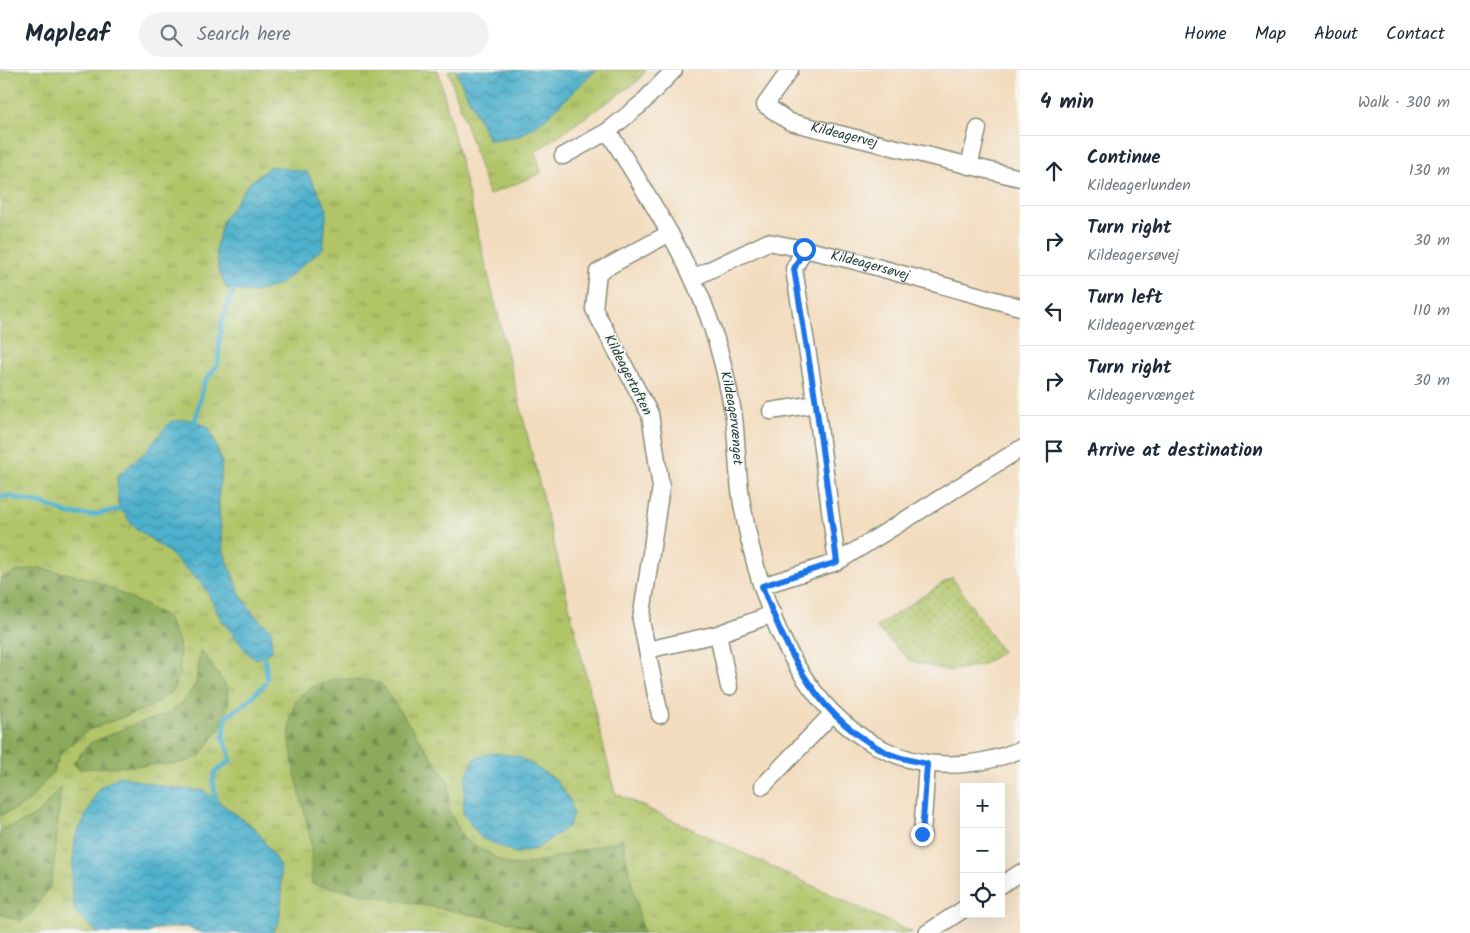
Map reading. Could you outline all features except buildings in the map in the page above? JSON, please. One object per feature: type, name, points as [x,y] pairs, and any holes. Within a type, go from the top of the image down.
[{"type":"street","points":[[563,156],[608,131],[641,104],[674,70]]},
{"type":"street","name":"Kildeagervej","points":[[790,70],[765,106],[790,122],[1020,178]]},
{"type":"street","points":[[969,166],[978,129]]},
{"type":"street","name":"Kildeagervænget","points":[[608,131],[670,233],[706,308],[717,341],[734,417],[742,502],[752,550],[762,586],[773,614],[786,645],[808,684],[832,714],[860,737],[892,754],[927,764],[962,765],[1003,757],[1020,750]]},
{"type":"street","name":"Kildeagertoften","points":[[660,715],[642,620],[661,487],[650,414],[594,309],[598,272],[670,233]]},
{"type":"street","name":"Kildeagersøvej","points":[[693,278],[768,242],[855,261],[1020,307]]},
{"type":"street","points":[[804,249],[794,269],[816,404],[837,562]]},
{"type":"street","points":[[771,411],[816,404]]},
{"type":"street","points":[[762,586],[837,562],[1020,450]]},
{"type":"street","points":[[647,650],[718,634],[773,614]]},
{"type":"street","points":[[718,634],[729,687]]},
{"type":"street","points":[[762,786],[832,714]]},
{"type":"street","points":[[922,834],[927,764]]},
{"type":"street","points":[[1005,882],[1020,873]]},
{"type":"street","points":[[927,933],[960,912]]},
{"type":"green space","points":[[0,70],[438,70],[615,793],[913,933],[272,933],[279,922],[256,829],[204,791],[170,788],[75,911],[98,933],[0,933]],"holes":[[[186,419],[209,427],[222,463],[218,499],[223,550],[240,594],[254,615],[271,630],[221,619],[204,586],[167,551],[133,526],[118,504],[117,476]]]},
{"type":"green space","points":[[448,70],[456,70],[489,140],[586,79],[596,70],[646,70],[638,81],[536,151],[541,173],[489,195]]},
{"type":"green space","points":[[40,568],[92,579],[166,616],[179,641],[180,675],[172,692],[152,706],[88,730],[61,753],[53,772],[30,800],[16,809],[0,815],[0,579],[19,571]]},
{"type":"green space","points":[[952,577],[1002,652],[982,665],[948,671],[909,660],[876,627]]},
{"type":"green space","points":[[200,651],[226,686],[229,702],[220,728],[200,756],[182,763],[79,769],[73,763],[90,743],[136,724],[168,714],[184,701],[196,683]]},
{"type":"green space","points":[[343,679],[371,681],[381,684],[449,782],[449,811],[464,839],[506,864],[523,865],[543,861],[622,839],[643,933],[544,933],[511,922],[312,884],[309,830],[294,768],[290,726],[293,708],[305,691],[326,682]]},
{"type":"green space","points":[[61,786],[51,884],[32,913],[21,921],[0,914],[0,831],[31,818],[44,808]]},
{"type":"water","points":[[456,70],[596,70],[545,119],[519,136],[489,140]]},
{"type":"water","points":[[271,166],[307,172],[327,209],[323,248],[279,285],[252,293],[226,288],[218,268],[216,247],[223,220],[249,183]]},
{"type":"water","points":[[187,419],[209,427],[222,463],[218,499],[223,550],[240,594],[254,615],[271,630],[272,651],[258,659],[250,656],[221,619],[204,586],[167,551],[133,526],[118,504],[117,476],[144,453],[170,422]]},
{"type":"water","points":[[492,753],[518,756],[555,779],[570,800],[573,814],[569,826],[536,849],[516,853],[481,838],[463,814],[465,779],[475,758]]},
{"type":"water","points":[[120,776],[170,788],[204,791],[256,829],[280,866],[282,896],[279,922],[272,933],[202,933],[186,927],[156,929],[148,933],[98,933],[75,912],[71,886],[75,838],[99,788]]},
{"type":"waterway","points":[[195,422],[204,383],[218,364],[221,323],[234,289]]},
{"type":"waterway","points":[[0,497],[8,496],[47,505],[69,514],[92,515],[121,509]]},
{"type":"waterway","points":[[265,659],[267,678]]},
{"type":"waterway","points":[[216,800],[213,781],[215,772],[231,760],[223,738],[226,717],[246,703],[265,684]]},
{"type":"route","points":[[804,249],[794,269],[816,404],[837,562],[762,586],[786,645],[808,684],[832,714],[860,737],[892,754],[927,764],[922,834]]}]
